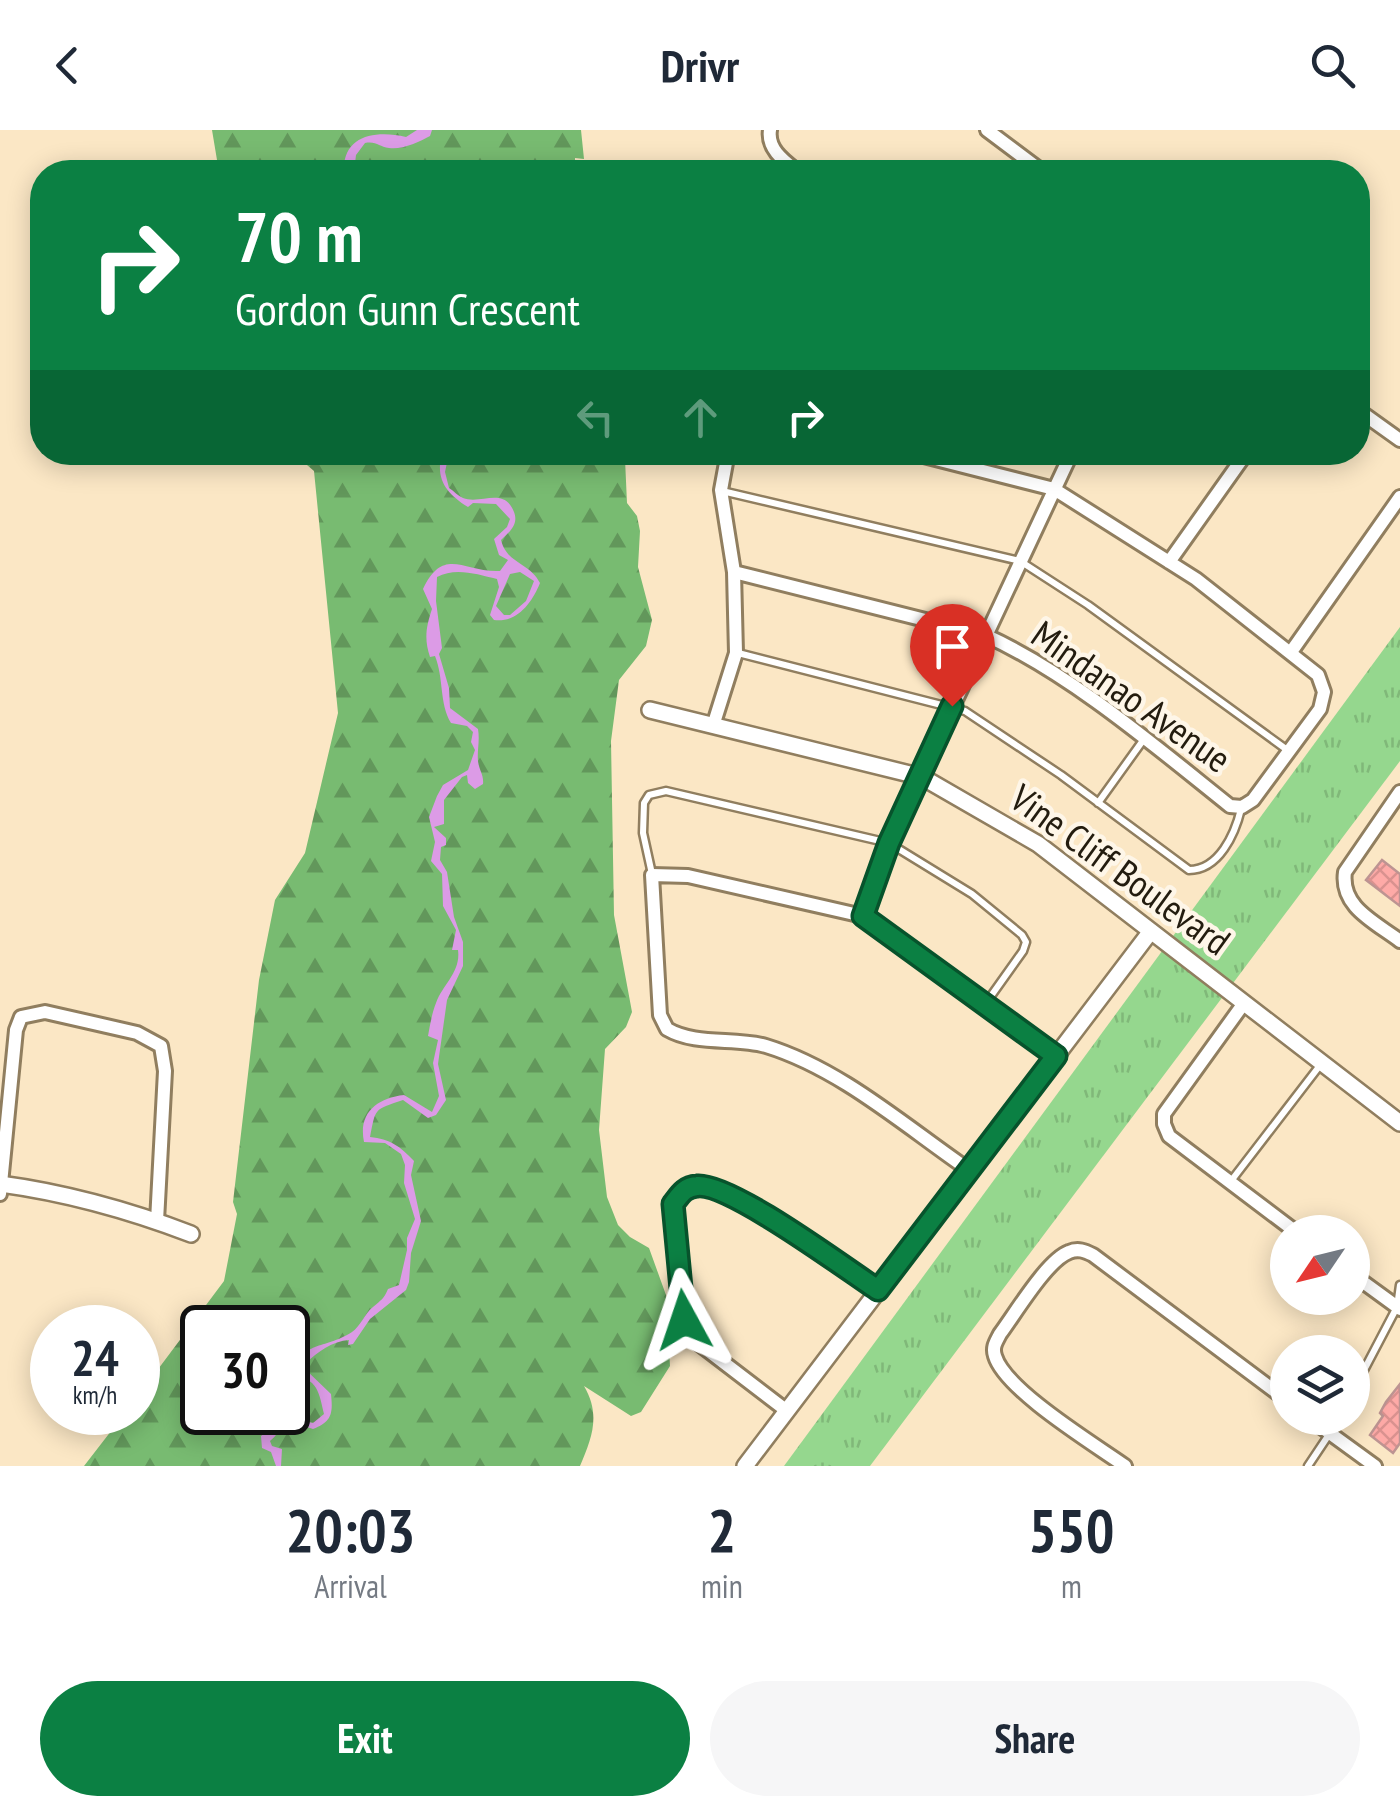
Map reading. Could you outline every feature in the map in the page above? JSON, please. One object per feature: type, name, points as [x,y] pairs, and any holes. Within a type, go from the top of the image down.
[{"type":"street","points":[[770,130],[770,144],[782,160]]},
{"type":"street","points":[[987,130],[1027,160]]},
{"type":"street","points":[[1370,419],[1400,440]]},
{"type":"street","points":[[713,726],[736,652],[734,572],[721,490],[726,465]]},
{"type":"street","points":[[959,465],[1054,489],[1169,562],[1291,652],[1400,497]]},
{"type":"street","points":[[863,916],[889,843],[1066,465]]},
{"type":"street","points":[[1169,562],[1237,465]]},
{"type":"street","name":"Mindanao Avenue","points":[[734,572],[985,636],[1022,652],[1145,738],[1230,806],[1242,807],[1271,779],[1320,709],[1324,692],[1318,675],[1291,652]]},
{"type":"street","name":"Vine Cliff Boulevard","points":[[650,710],[922,777],[1038,844],[1400,1122]]},
{"type":"street","points":[[1400,792],[1345,872],[1343,885],[1344,894],[1356,908],[1400,942]]},
{"type":"street","points":[[970,1170],[833,1077],[797,1058],[763,1045],[688,1036],[668,1029],[660,1015],[652,875],[688,876],[863,916],[1056,1056]]},
{"type":"street","points":[[745,1466],[1151,930]]},
{"type":"street","points":[[1244,1003],[1164,1114],[1164,1124],[1169,1136],[1273,1215]]},
{"type":"street","points":[[0,1194],[16,1030],[21,1017],[44,1012],[137,1033],[156,1041],[165,1057],[156,1221]]},
{"type":"street","points":[[0,1184],[123,1208],[191,1234]]},
{"type":"street","points":[[787,1411],[689,1336],[684,1320],[673,1204],[683,1190],[700,1185],[739,1199],[878,1290]]},
{"type":"street","points":[[1125,1466],[1019,1389],[996,1359],[994,1349],[1000,1334],[1057,1258],[1081,1250],[1093,1255],[1270,1388]]},
{"type":"street","points":[[1370,1287],[1398,1308]]},
{"type":"street","points":[[1332,1435],[1375,1466]]},
{"type":"lane","points":[[721,490],[1020,561],[1290,752]]},
{"type":"lane","points":[[736,652],[952,706],[978,718],[1184,868],[1196,870],[1209,865],[1230,840],[1242,807]]},
{"type":"lane","points":[[1098,803],[1145,738]]},
{"type":"lane","points":[[652,875],[643,833],[644,802],[656,791],[889,843],[972,894],[1022,935],[1026,942],[1023,951],[986,1003]]},
{"type":"lane","points":[[1230,1183],[1321,1062]]},
{"type":"lane","points":[[1370,1360],[1398,1308],[1400,1285]]},
{"type":"lane","points":[[1308,1466],[1330,1435]]},
{"type":"green space","points":[[212,130],[581,130],[584,159],[575,158],[217,160]]},
{"type":"green space","points":[[307,465],[625,465],[627,503],[637,516],[640,531],[638,567],[652,620],[646,646],[619,680],[611,741],[614,915],[632,1012],[626,1027],[605,1049],[599,1130],[607,1197],[618,1225],[649,1248],[666,1295],[670,1366],[641,1412],[631,1416],[584,1386],[593,1417],[580,1466],[84,1466],[108,1435],[160,1435],[160,1367],[180,1340],[180,1435],[310,1435],[310,1305],[206,1305],[224,1281],[237,1214],[233,1202],[259,980],[275,900],[305,853],[338,713],[314,471]]},
{"type":"green space","points":[[1400,627],[1400,761],[870,1466],[784,1466]]},
{"type":"shaded area","points":[[417,130],[432,130],[430,136],[399,148],[365,143],[355,160],[345,160],[349,150],[363,138],[383,134],[406,137]]},
{"type":"shaded area","points":[[441,465],[446,465],[449,488],[461,497],[498,498],[510,504],[515,521],[501,540],[504,548],[540,583],[533,598],[517,615],[494,620],[490,615],[499,587],[497,579],[459,572],[437,577],[442,648],[439,654],[449,688],[450,708],[478,729],[478,761],[483,781],[475,789],[468,783],[467,775],[462,777],[444,800],[444,824],[434,827],[446,838],[440,860],[447,872],[454,917],[463,942],[463,966],[447,1000],[438,1064],[446,1100],[436,1115],[428,1118],[403,1100],[381,1108],[375,1115],[370,1137],[394,1144],[414,1161],[411,1175],[421,1221],[411,1253],[409,1282],[406,1290],[370,1319],[353,1344],[348,1345],[349,1340],[331,1345],[310,1360],[310,1350],[352,1332],[388,1289],[399,1285],[407,1238],[415,1219],[404,1183],[401,1154],[385,1143],[364,1142],[367,1115],[378,1104],[404,1095],[432,1112],[439,1096],[433,1063],[438,1040],[428,1036],[436,1003],[457,965],[458,950],[452,950],[456,930],[443,906],[442,874],[431,861],[435,842],[429,817],[443,785],[468,770],[475,750],[471,742],[473,732],[467,726],[451,723],[447,715],[438,664],[435,656],[430,657],[427,644],[432,609],[423,589],[431,576],[447,564],[500,571],[508,560],[499,555],[494,539],[510,519],[496,504],[473,503],[468,507],[448,491],[441,478]],"holes":[[[520,572],[534,581],[526,601],[510,615],[504,615],[496,606],[510,574]]]},
{"type":"shaded area","points":[[310,1374],[331,1394],[331,1412],[328,1420],[313,1429],[310,1422],[324,1414]]},
{"type":"shaded area","points":[[275,1435],[270,1441],[272,1446],[282,1449],[281,1466],[276,1466],[271,1452],[262,1448],[261,1436]]},
{"type":"building","points":[[1382,860],[1400,874],[1400,906],[1366,880]]},
{"type":"building","points":[[1400,1384],[1400,1443],[1393,1453],[1370,1435],[1383,1416],[1380,1413]]},
{"type":"route","points":[[684,1320],[673,1204],[683,1190],[700,1185],[739,1199],[878,1290],[1056,1056],[863,916],[889,843],[952,706]]}]
